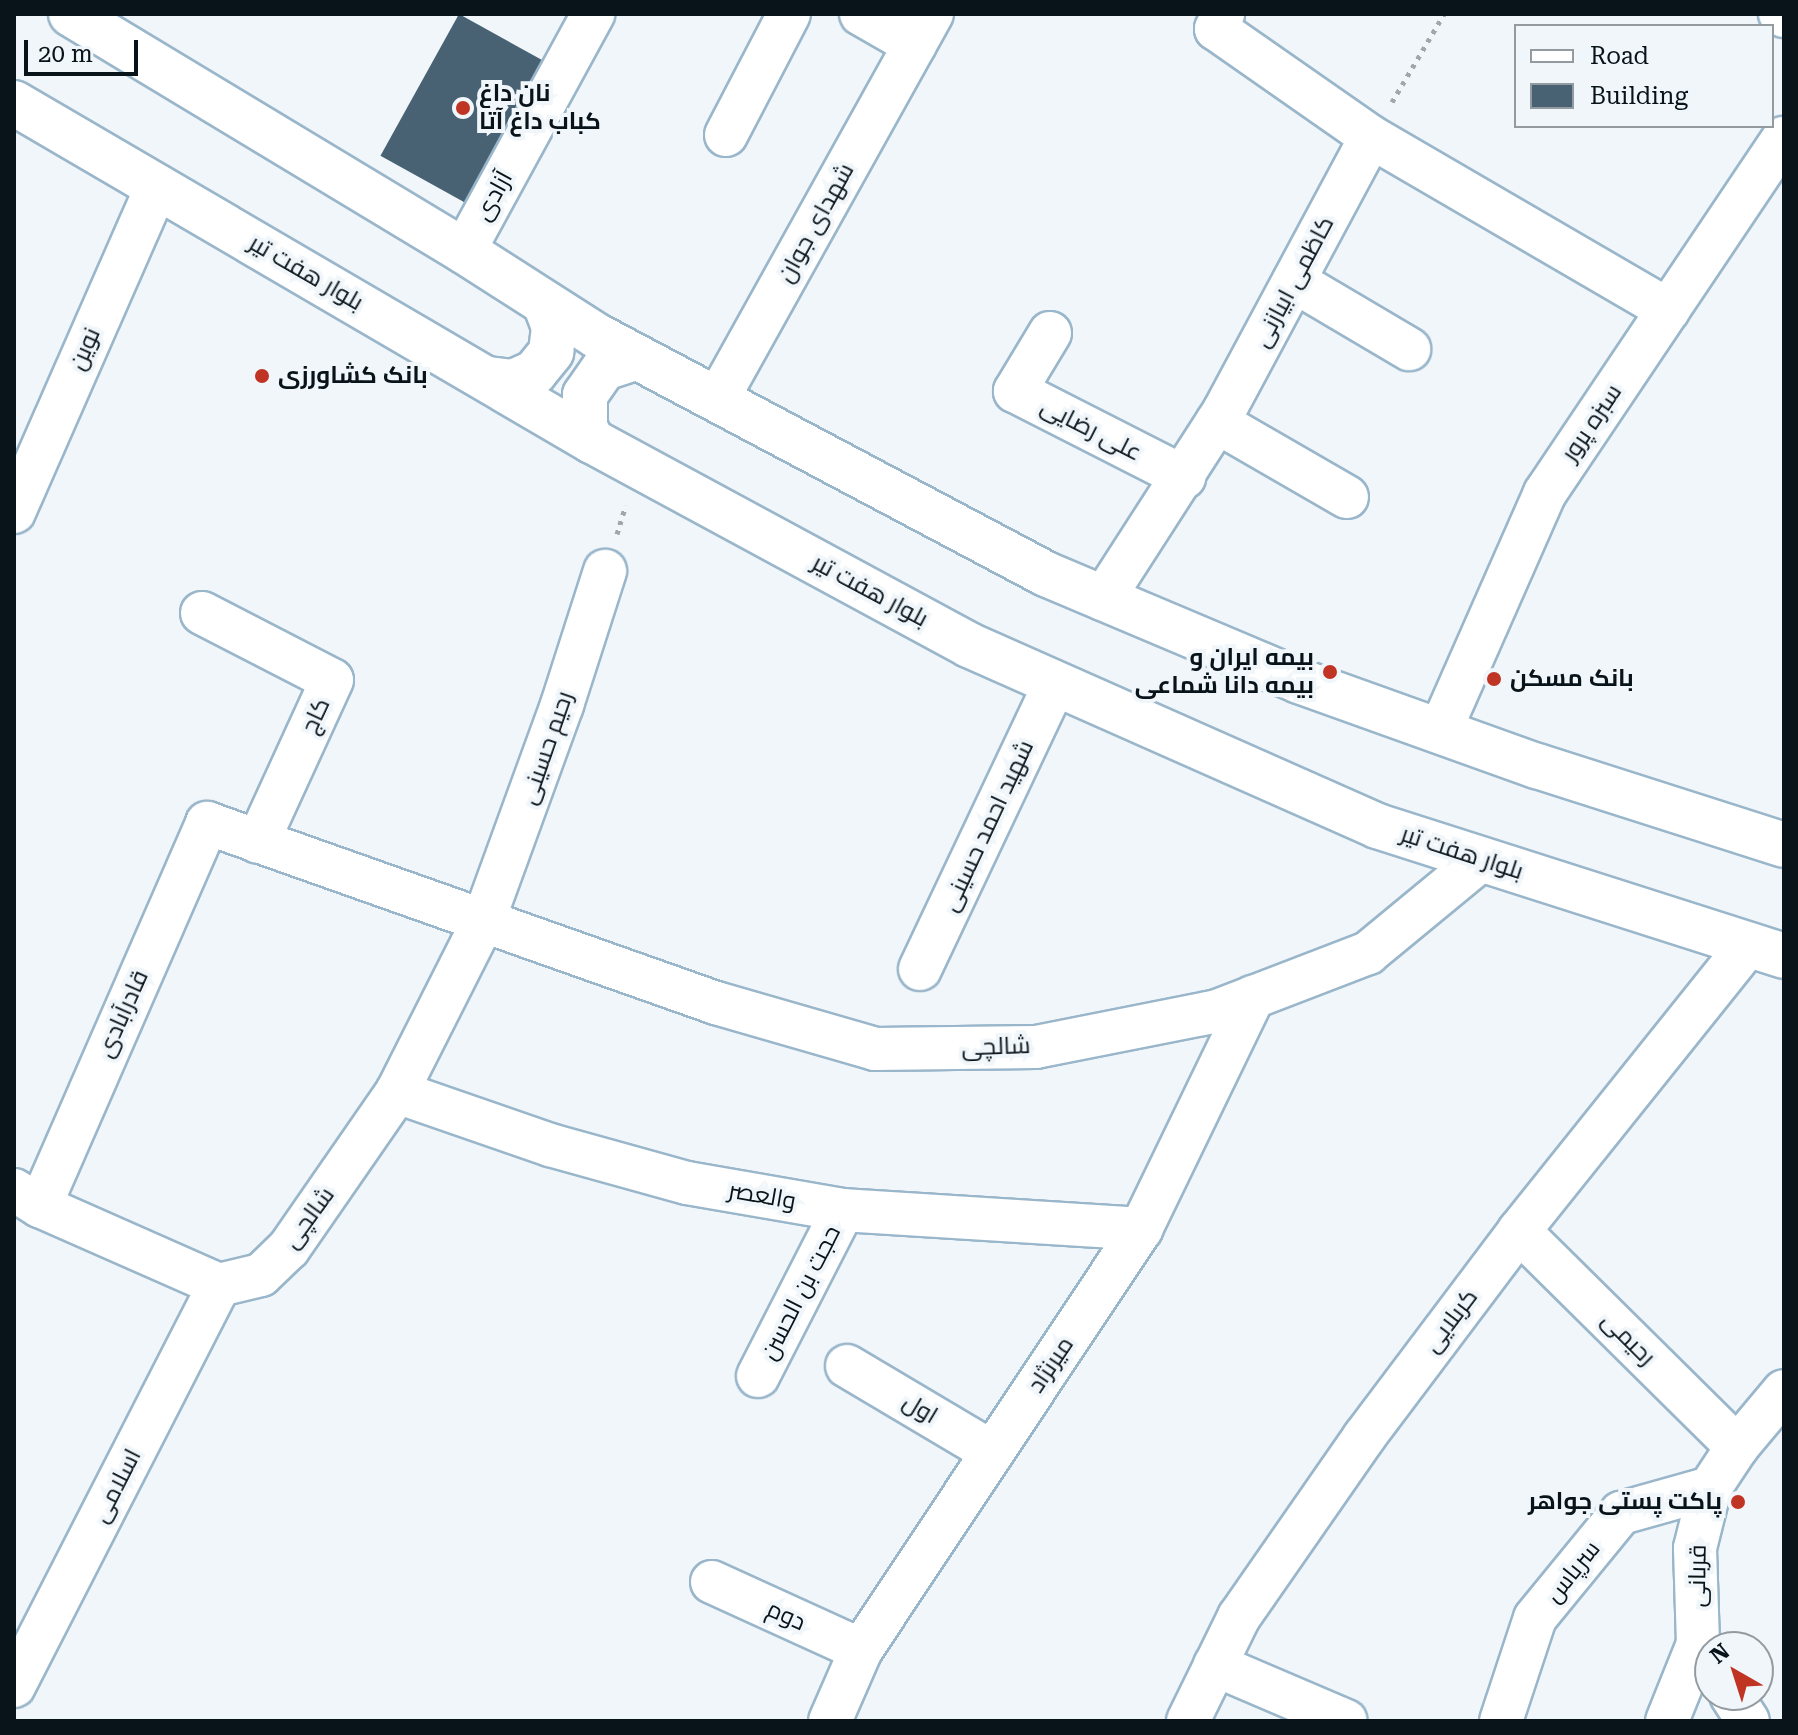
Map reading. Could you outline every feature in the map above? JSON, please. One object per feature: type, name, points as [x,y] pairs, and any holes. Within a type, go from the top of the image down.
[{"type":"main road","points":[[71,14],[635,358],[1046,574],[1299,681],[1784,845]]},
{"type":"main road","name":"بلوار هفت تیر","points":[[14,103],[592,441],[969,645],[1377,826],[1766,951]]},
{"type":"main road","points":[[488,379],[513,382],[535,372],[551,352],[554,327],[545,304]]},
{"type":"main road","points":[[592,441],[585,427],[585,395],[604,368],[635,358]]},
{"type":"street","name":"آزادی","points":[[464,251],[593,14]]},
{"type":"street","points":[[726,135],[789,14]]},
{"type":"street","name":"شهدای جوان","points":[[717,400],[923,30],[861,14]]},
{"type":"street","points":[[1223,14],[1216,29],[1371,137],[1668,310]]},
{"type":"street","name":"کاظمی ابیازنی","points":[[1103,599],[1217,422],[1371,137]]},
{"type":"street","name":"سبزه پرور","points":[[1440,731],[1545,493],[1782,146]]},
{"type":"street","name":"نوین","points":[[14,512],[157,186]]},
{"type":"street","points":[[1294,281],[1409,349]]},
{"type":"street","name":"علی رضایی","points":[[1050,333],[1015,391],[1184,477]]},
{"type":"street","points":[[1217,422],[1347,497]]},
{"type":"street","name":"رحیم حسینی","points":[[483,922],[562,705],[605,571]]},
{"type":"street","name":"کاج","points":[[202,613],[332,680],[258,842]]},
{"type":"street","name":"شهید احمد حسینی","points":[[920,969],[1055,684]]},
{"type":"street","name":"شالچی","points":[[207,823],[716,1003],[875,1049],[1036,1047],[1217,1011],[1368,953],[1481,860]]},
{"type":"street","name":"قادرآبادی","points":[[27,1198],[207,823]]},
{"type":"street","name":"شالچی","points":[[219,1285],[261,1275],[289,1248],[397,1092],[483,922]]},
{"type":"street","name":"کربلایی","points":[[1188,1721],[1239,1617],[1364,1437],[1519,1231],[1766,951]]},
{"type":"street","name":"میرنژاد","points":[[830,1721],[861,1650],[1141,1229],[1253,997]]},
{"type":"street","name":"والعصر","points":[[397,1092],[550,1145],[687,1183],[843,1210],[1141,1229]]},
{"type":"street","points":[[27,1198],[219,1285]]},
{"type":"street","name":"حجت بن الحسن","points":[[758,1376],[843,1210]]},
{"type":"street","name":"رحیمی","points":[[1519,1231],[1737,1447]]},
{"type":"street","name":"اسلامی","points":[[14,1686],[28,1627],[219,1285]]},
{"type":"street","name":"اول","points":[[847,1366],[992,1452]]},
{"type":"street","name":"قربانی","points":[[1702,1631],[1695,1548],[1710,1488],[1737,1447],[1784,1391]]},
{"type":"street","name":"سرپاس","points":[[1501,1721],[1535,1618],[1621,1513],[1710,1488]]},
{"type":"street","name":"دوم","points":[[712,1582],[861,1650]]},
{"type":"street","points":[[1215,1665],[1346,1721]]},
{"type":"street","points":[[1667,1721],[1694,1672]]},
{"type":"path","points":[[1371,137],[1444,14]]},
{"type":"path","points":[[605,571],[639,466]]},
{"type":"building","name":"نان داغ کباب داغ آتا","points":[[459,14],[545,62],[466,203],[380,156]]},
{"type":"place","name":"نان داغ کباب داغ آتا","points":[[463,108]]},
{"type":"place","name":"بانک کشاورزی","points":[[262,376]]},
{"type":"place","name":"بیمه ایران و بیمه دانا شماعی","points":[[1330,672]]},
{"type":"place","name":"بانک مسکن","points":[[1494,679]]},
{"type":"place","name":"پاکت پستی جواهر","points":[[1738,1502]]}]
